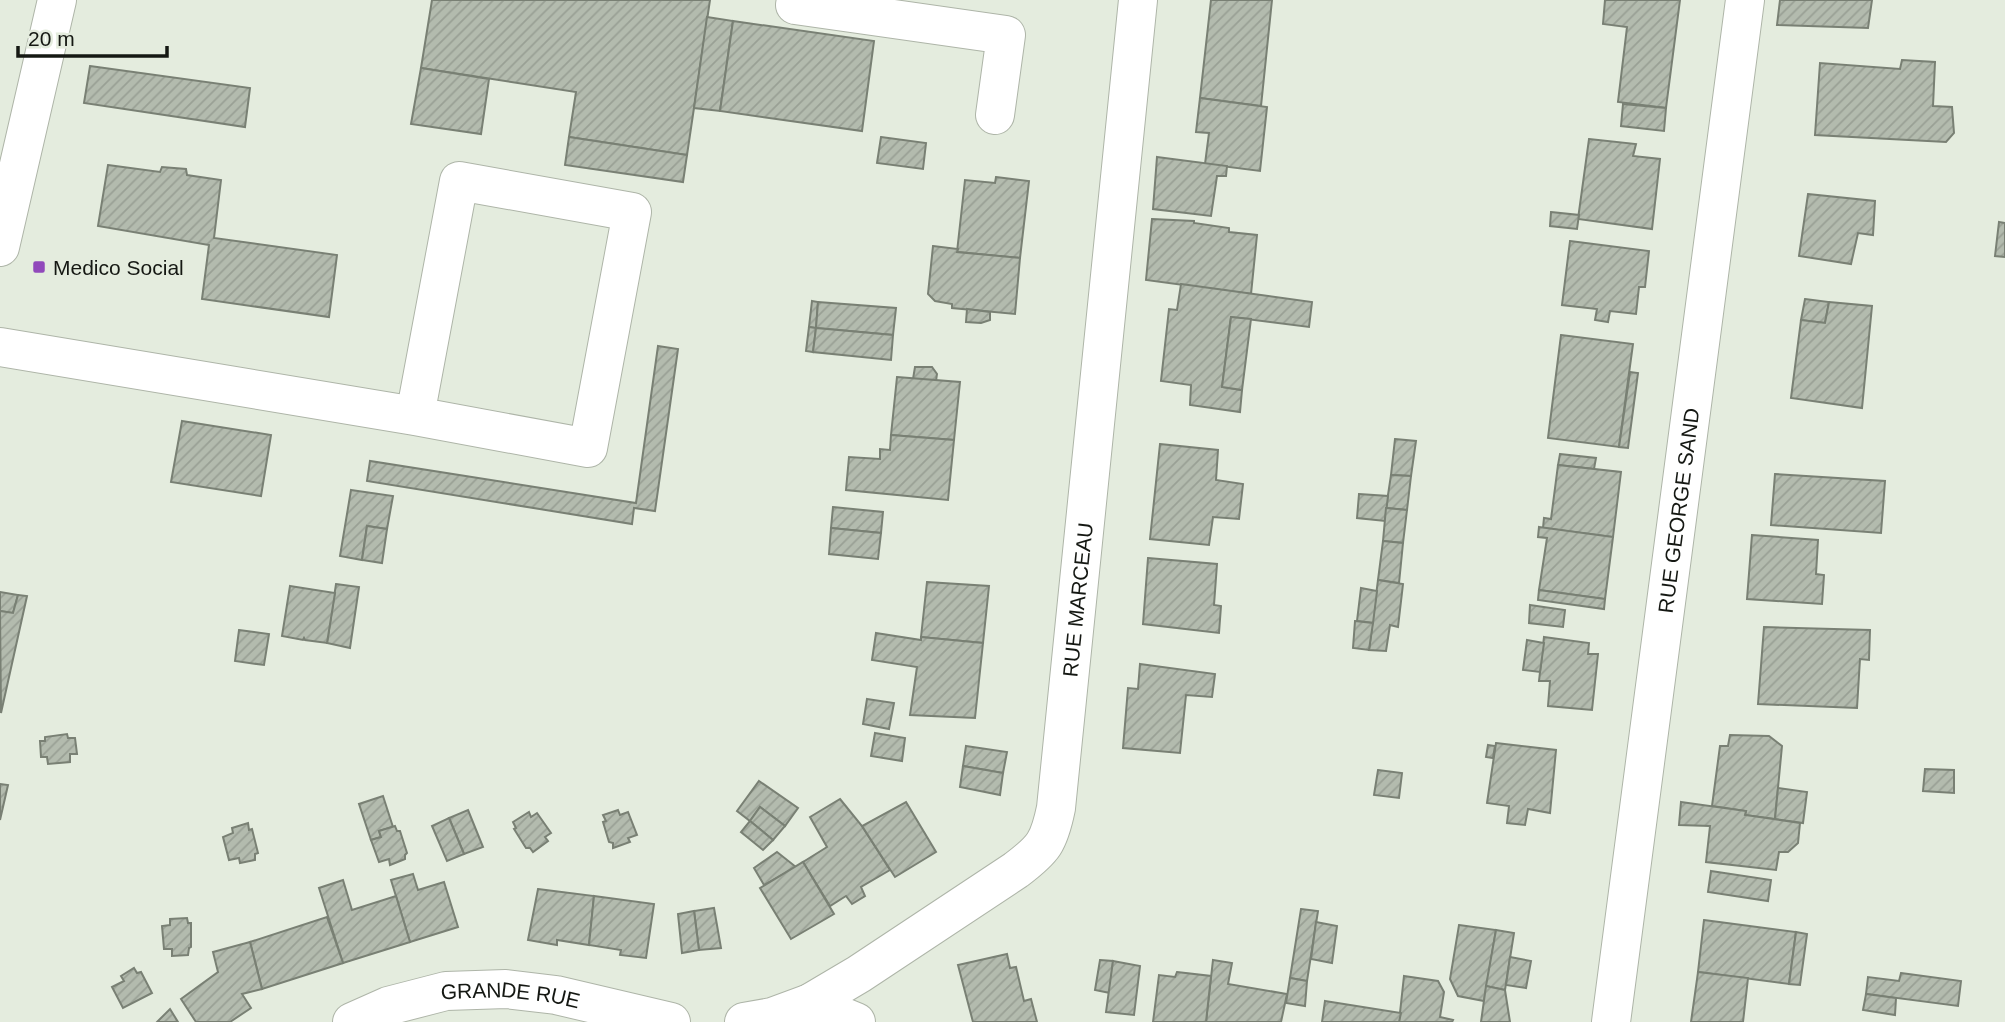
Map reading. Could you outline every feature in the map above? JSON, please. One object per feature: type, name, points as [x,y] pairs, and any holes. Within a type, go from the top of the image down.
[{"type":"street","points":[[0,247],[57,0]]},
{"type":"street","points":[[796,0],[795,5],[1006,35],[995,115]]},
{"type":"street","name":"RUE MARCEAU","points":[[744,1022],[772,1017],[810,1003],[859,974],[1039,853],[1051,832],[1056,808],[1138,0]]},
{"type":"street","name":"RUE GEORGE SAND","points":[[1611,1022],[1745,0]]},
{"type":"street","points":[[0,346],[588,448],[632,212],[459,181],[415,416]]},
{"type":"street","name":"GRANDE RUE","points":[[352,1022],[388,1006],[446,991],[506,989],[556,995],[671,1022]]},
{"type":"street","points":[[810,1003],[856,1022]]},
{"type":"building","points":[[432,0],[710,0],[687,155],[569,137],[576,92],[421,68]]},
{"type":"building","points":[[1211,0],[1272,0],[1261,106],[1200,98]]},
{"type":"building","points":[[1605,0],[1680,0],[1666,108],[1618,102],[1627,27],[1603,24]]},
{"type":"building","points":[[1780,0],[1872,0],[1868,28],[1777,25]]},
{"type":"building","points":[[707,17],[733,21],[720,111],[694,108]]},
{"type":"building","points":[[733,21],[874,41],[862,131],[720,111]]},
{"type":"building","points":[[1902,60],[1935,62],[1933,106],[1952,107],[1954,133],[1946,142],[1815,135],[1820,63],[1900,69]]},
{"type":"building","points":[[90,66],[250,88],[245,127],[84,103]]},
{"type":"building","points":[[421,68],[489,79],[481,134],[411,124]]},
{"type":"building","points":[[1200,98],[1267,107],[1260,171],[1205,164],[1209,133],[1196,132]]},
{"type":"building","points":[[1623,104],[1666,108],[1664,131],[1621,126]]},
{"type":"building","points":[[569,137],[687,155],[683,182],[565,165]]},
{"type":"building","points":[[881,137],[926,143],[923,169],[877,163]]},
{"type":"building","points":[[1589,139],[1636,144],[1633,156],[1660,159],[1652,229],[1578,219]]},
{"type":"building","points":[[1157,157],[1227,166],[1226,176],[1217,176],[1211,216],[1153,209]]},
{"type":"building","points":[[108,165],[160,172],[162,167],[186,169],[187,175],[221,180],[214,238],[337,255],[329,317],[202,299],[209,245],[98,226]]},
{"type":"building","points":[[996,177],[1029,181],[1020,258],[957,252],[965,180],[995,183]]},
{"type":"building","points":[[1808,194],[1875,201],[1873,235],[1858,233],[1851,264],[1799,256]]},
{"type":"building","points":[[1551,212],[1579,215],[1577,229],[1550,226]]},
{"type":"building","points":[[1152,219],[1194,221],[1229,228],[1229,232],[1257,235],[1251,294],[1146,280]]},
{"type":"building","points":[[1999,222],[2005,223],[2005,257],[1995,256]]},
{"type":"building","points":[[1570,241],[1649,251],[1645,287],[1639,287],[1636,314],[1610,311],[1608,322],[1595,320],[1597,309],[1562,305]]},
{"type":"building","points":[[933,246],[958,249],[957,252],[1020,258],[1015,314],[952,308],[952,304],[935,301],[928,294]]},
{"type":"building","points":[[1181,284],[1312,302],[1309,327],[1231,317],[1222,387],[1242,390],[1240,412],[1190,405],[1191,385],[1161,381],[1169,309],[1177,310]]},
{"type":"building","points":[[1805,299],[1829,302],[1825,323],[1801,320]]},
{"type":"building","points":[[812,301],[818,302],[816,328],[809,327]]},
{"type":"building","points":[[818,302],[896,308],[893,335],[816,328]]},
{"type":"building","points":[[1829,302],[1872,306],[1862,408],[1791,398],[1801,320],[1825,323]]},
{"type":"building","points":[[967,309],[990,312],[990,320],[981,323],[966,322]]},
{"type":"building","points":[[1231,317],[1251,319],[1242,390],[1222,387]]},
{"type":"building","points":[[809,327],[816,328],[813,352],[806,351]]},
{"type":"building","points":[[816,328],[893,335],[891,360],[813,352]]},
{"type":"building","points":[[1561,335],[1633,344],[1619,447],[1548,438]]},
{"type":"building","points":[[658,346],[678,349],[655,511],[634,508],[632,524],[367,481],[370,461],[636,503]]},
{"type":"building","points":[[915,367],[932,367],[937,374],[936,381],[913,379]]},
{"type":"building","points":[[1630,372],[1638,373],[1628,448],[1619,447]]},
{"type":"building","points":[[897,377],[960,382],[954,440],[891,435]]},
{"type":"building","points":[[182,421],[271,435],[261,496],[171,482]]},
{"type":"building","points":[[891,435],[954,440],[948,500],[846,490],[849,457],[880,459],[880,449],[890,450]]},
{"type":"building","points":[[1395,439],[1416,441],[1411,476],[1391,475]]},
{"type":"building","points":[[1160,444],[1218,450],[1216,480],[1243,484],[1239,519],[1213,517],[1209,545],[1150,539]]},
{"type":"building","points":[[1560,454],[1596,458],[1594,469],[1558,465]]},
{"type":"building","points":[[1558,465],[1621,472],[1613,537],[1543,528],[1544,518],[1551,519]]},
{"type":"building","points":[[1775,474],[1885,481],[1881,533],[1771,525]]},
{"type":"building","points":[[1391,475],[1411,476],[1407,510],[1386,508]]},
{"type":"building","points":[[351,490],[393,496],[387,529],[367,526],[362,560],[340,556]]},
{"type":"building","points":[[1359,494],[1388,496],[1385,521],[1357,518]]},
{"type":"building","points":[[833,507],[883,512],[881,533],[831,528]]},
{"type":"building","points":[[1386,508],[1407,510],[1403,543],[1383,541]]},
{"type":"building","points":[[367,526],[387,529],[382,563],[362,560]]},
{"type":"building","points":[[1539,527],[1613,537],[1605,599],[1539,590],[1547,538],[1538,537]]},
{"type":"building","points":[[831,528],[881,533],[878,559],[829,554]]},
{"type":"building","points":[[1752,535],[1818,540],[1816,574],[1824,575],[1822,604],[1747,599]]},
{"type":"building","points":[[1383,541],[1403,543],[1399,583],[1378,580]]},
{"type":"building","points":[[1148,558],[1217,564],[1214,605],[1221,606],[1219,633],[1143,624]]},
{"type":"building","points":[[1378,580],[1403,584],[1398,627],[1390,625],[1386,651],[1369,650]]},
{"type":"building","points":[[927,582],[989,586],[983,643],[921,637]]},
{"type":"building","points":[[336,584],[359,587],[350,648],[327,643]]},
{"type":"building","points":[[290,586],[335,593],[327,643],[282,636]]},
{"type":"building","points":[[1361,588],[1377,591],[1373,623],[1357,621]]},
{"type":"building","points":[[1539,590],[1605,599],[1604,609],[1538,600]]},
{"type":"building","points":[[0,592],[18,595],[13,613],[0,611]]},
{"type":"building","points":[[18,595],[27,596],[1,713],[0,611],[13,613]]},
{"type":"building","points":[[1530,605],[1565,610],[1563,627],[1529,623]]},
{"type":"building","points":[[1355,621],[1373,623],[1369,650],[1353,648]]},
{"type":"building","points":[[1764,627],[1870,630],[1869,660],[1860,659],[1857,708],[1758,704]]},
{"type":"building","points":[[239,630],[269,634],[264,665],[235,661]]},
{"type":"building","points":[[876,633],[921,640],[921,637],[983,643],[975,718],[910,715],[917,667],[872,660]]},
{"type":"building","points":[[1544,637],[1589,643],[1588,654],[1598,654],[1592,710],[1548,706],[1550,681],[1539,681]]},
{"type":"building","points":[[1527,640],[1544,643],[1540,672],[1523,670]]},
{"type":"building","points":[[1140,664],[1215,674],[1212,697],[1186,695],[1180,753],[1123,748],[1128,688],[1138,689]]},
{"type":"building","points":[[867,699],[894,703],[889,729],[863,724]]},
{"type":"building","points":[[875,733],[905,738],[902,761],[871,756]]},
{"type":"building","points":[[67,734],[68,738],[75,738],[77,754],[70,754],[70,762],[48,764],[47,757],[41,757],[40,741],[45,741],[45,737]]},
{"type":"building","points":[[1730,735],[1769,736],[1782,746],[1775,819],[1745,815],[1746,811],[1712,806],[1720,746],[1728,746]]},
{"type":"building","points":[[1496,743],[1556,750],[1550,813],[1528,809],[1525,825],[1507,823],[1509,806],[1487,803]]},
{"type":"building","points":[[1488,745],[1495,746],[1493,758],[1486,757]]},
{"type":"building","points":[[966,746],[1007,752],[1003,773],[963,766]]},
{"type":"building","points":[[963,766],[1003,773],[1000,795],[960,787]]},
{"type":"building","points":[[1925,769],[1954,770],[1954,793],[1923,791]]},
{"type":"building","points":[[1378,770],[1402,773],[1399,798],[1374,795]]},
{"type":"building","points":[[759,781],[798,808],[785,826],[760,807],[750,821],[737,811]]},
{"type":"building","points":[[0,784],[8,785],[0,820]]},
{"type":"building","points":[[1778,788],[1807,792],[1803,823],[1775,819]]},
{"type":"building","points":[[383,796],[393,827],[379,831],[381,837],[371,840],[359,804]]},
{"type":"building","points":[[840,799],[862,826],[890,870],[861,887],[865,896],[852,904],[846,896],[830,906],[803,862],[827,847],[810,817]]},
{"type":"building","points":[[906,802],[936,852],[895,877],[862,826]]},
{"type":"building","points":[[1681,802],[1746,811],[1745,815],[1800,823],[1798,843],[1788,852],[1779,852],[1776,870],[1706,862],[1710,826],[1679,825]]},
{"type":"building","points":[[760,807],[785,826],[773,840],[750,821]]},
{"type":"building","points":[[468,810],[483,847],[464,854],[449,818]]},
{"type":"building","points":[[618,810],[620,815],[628,812],[637,835],[628,838],[630,842],[613,848],[603,815]]},
{"type":"building","points":[[529,812],[531,817],[537,813],[551,833],[545,837],[548,841],[533,852],[526,848],[514,829],[516,828],[513,822]]},
{"type":"building","points":[[449,818],[464,854],[447,861],[432,826]]},
{"type":"building","points":[[750,821],[773,840],[763,850],[741,832]]},
{"type":"building","points":[[248,823],[258,853],[255,854],[255,860],[240,863],[239,858],[229,860],[223,837],[233,833],[232,828]]},
{"type":"building","points":[[395,826],[397,831],[400,831],[407,853],[405,859],[390,865],[389,859],[379,862],[371,840],[381,837],[379,831]]},
{"type":"building","points":[[777,852],[796,867],[764,885],[754,868]]},
{"type":"building","points":[[803,862],[834,914],[791,939],[760,888]]},
{"type":"building","points":[[1711,871],[1771,880],[1768,901],[1708,892]]},
{"type":"building","points":[[413,874],[418,890],[444,882],[458,927],[410,942],[391,880]]},
{"type":"building","points":[[343,880],[352,910],[396,896],[410,942],[343,963],[319,888]]},
{"type":"building","points":[[538,889],[594,896],[589,945],[557,940],[557,945],[528,940]]},
{"type":"building","points":[[594,896],[654,904],[646,958],[620,955],[621,950],[589,945]]},
{"type":"building","points":[[714,908],[721,948],[699,950],[694,911]]},
{"type":"building","points":[[1301,909],[1318,911],[1307,981],[1290,978]]},
{"type":"building","points":[[694,911],[699,950],[682,953],[678,914]]},
{"type":"building","points":[[327,917],[343,963],[262,989],[250,942]]},
{"type":"building","points":[[187,918],[188,923],[191,923],[191,947],[188,955],[172,956],[172,949],[164,949],[162,926],[170,925],[170,919]]},
{"type":"building","points":[[1704,920],[1796,932],[1789,984],[1698,972]]},
{"type":"building","points":[[1316,922],[1337,926],[1332,963],[1311,959]]},
{"type":"building","points":[[1459,925],[1496,930],[1484,1001],[1458,996],[1450,979]]},
{"type":"building","points":[[1496,930],[1514,933],[1505,990],[1486,986]]},
{"type":"building","points":[[1796,932],[1807,934],[1800,985],[1789,984]]},
{"type":"building","points":[[250,942],[262,989],[242,994],[251,1008],[230,1022],[196,1022],[181,999],[218,972],[213,952]]},
{"type":"building","points":[[1007,954],[1010,968],[1016,967],[1024,1001],[1031,999],[1037,1022],[973,1022],[958,965]]},
{"type":"building","points":[[1510,957],[1531,961],[1526,988],[1506,985]]},
{"type":"building","points":[[1100,960],[1113,961],[1110,993],[1095,990]]},
{"type":"building","points":[[1213,960],[1232,963],[1228,984],[1287,994],[1281,1022],[1206,1022]]},
{"type":"building","points":[[1113,961],[1140,966],[1134,1015],[1106,1012]]},
{"type":"building","points":[[134,968],[137,973],[141,972],[152,993],[123,1008],[112,987],[124,981],[121,976]]},
{"type":"building","points":[[1177,972],[1211,976],[1206,1022],[1153,1022],[1159,975],[1175,977]]},
{"type":"building","points":[[1698,972],[1748,978],[1743,1022],[1691,1022]]},
{"type":"building","points":[[1901,973],[1961,981],[1958,1006],[1866,994],[1868,977],[1899,981]]},
{"type":"building","points":[[1404,976],[1438,981],[1444,992],[1440,1017],[1453,1020],[1452,1022],[1399,1022]]},
{"type":"building","points":[[1290,978],[1307,981],[1305,1006],[1286,1003]]},
{"type":"building","points":[[1486,986],[1505,990],[1510,1022],[1481,1022]]},
{"type":"building","points":[[1866,994],[1896,998],[1895,1015],[1863,1010]]},
{"type":"building","points":[[1325,1001],[1401,1013],[1399,1022],[1322,1022]]},
{"type":"building","points":[[170,1009],[178,1022],[157,1022]]},
{"type":"place","name":"Medico Social","points":[[39,267]]}]
